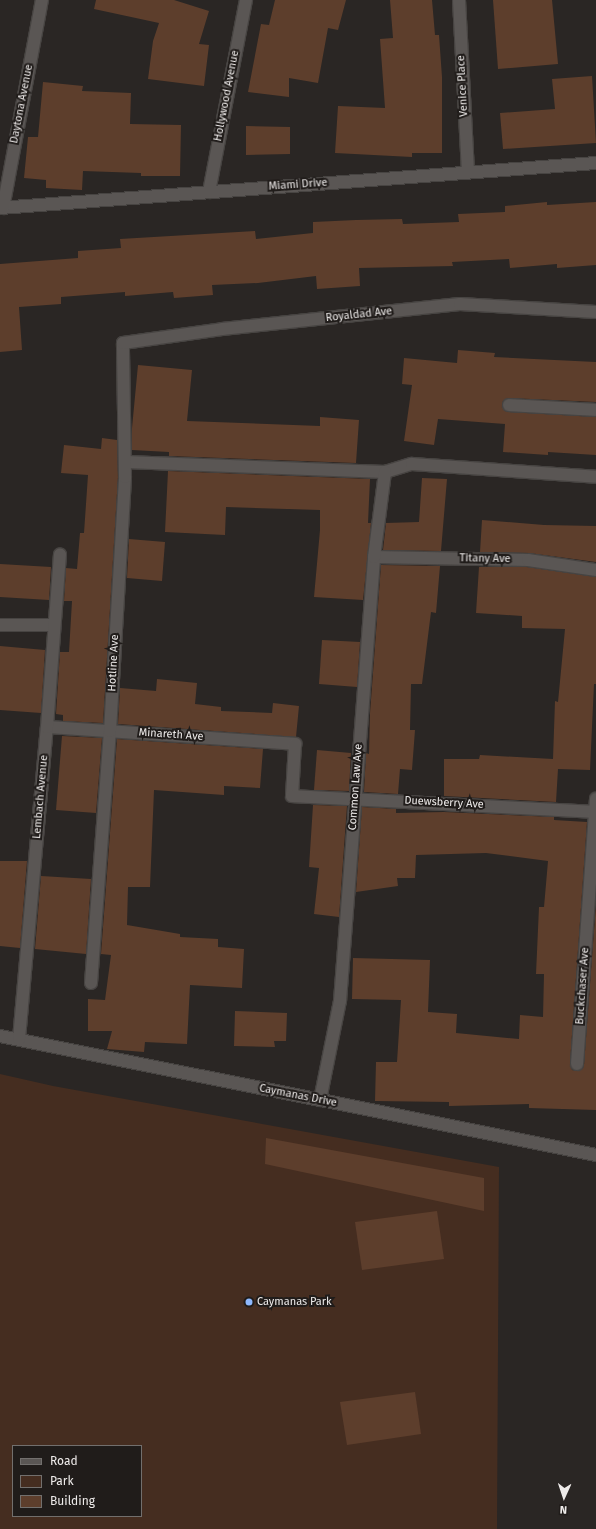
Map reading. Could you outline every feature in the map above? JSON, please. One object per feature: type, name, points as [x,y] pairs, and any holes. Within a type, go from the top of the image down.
[{"type":"street","name":"Daytona Avenue","points":[[1,208],[42,0]]},
{"type":"street","name":"Hollywood Avenue","points":[[208,192],[246,0]]},
{"type":"street","name":"Venice Place","points":[[459,0],[468,172]]},
{"type":"street","name":"Miami Drive","points":[[1,208],[596,163]]},
{"type":"street","name":"Royaldad Ave","points":[[123,342],[460,304],[596,312]]},
{"type":"street","name":"Hotline Ave","points":[[91,983],[110,731],[126,462],[123,342]]},
{"type":"street","points":[[509,405],[596,410]]},
{"type":"street","points":[[126,462],[385,472],[412,464],[596,477]]},
{"type":"street","name":"Common Law Ave","points":[[320,1100],[340,1001],[374,557],[385,472]]},
{"type":"street","name":"Lembach Avenue","points":[[19,1039],[47,727],[60,554]]},
{"type":"street","name":"Titany Ave","points":[[374,557],[528,560],[596,570]]},
{"type":"street","points":[[0,625],[54,625]]},
{"type":"street","name":"Minareth Ave","points":[[47,727],[295,744],[292,796]]},
{"type":"street","name":"Duewsberry Ave","points":[[292,796],[356,798],[596,812]]},
{"type":"street","name":"Buckchaser Ave","points":[[577,1064],[596,799]]},
{"type":"street","name":"Caymanas Drive","points":[[0,1036],[596,1155]]},
{"type":"green space","name":"Caymanas Park","points":[[0,1074],[53,1086],[499,1167],[497,1529],[0,1529]]},
{"type":"building","points":[[96,0],[174,0],[209,11],[199,44],[209,45],[204,86],[148,79],[153,41],[159,23],[94,9]]},
{"type":"building","points":[[275,0],[346,0],[338,30],[328,28],[318,83],[289,78],[289,97],[248,92],[261,24],[269,25]]},
{"type":"building","points":[[390,0],[432,0],[435,35],[439,35],[442,77],[442,153],[412,153],[412,157],[335,153],[338,106],[385,108],[380,39],[393,38]]},
{"type":"building","points":[[493,0],[552,0],[558,64],[498,69]]},
{"type":"building","points":[[592,76],[596,143],[503,149],[500,113],[555,109],[552,79]]},
{"type":"building","points":[[43,82],[83,86],[82,91],[131,93],[130,124],[181,125],[180,176],[141,176],[141,173],[83,171],[82,190],[46,188],[46,180],[24,178],[28,137],[38,137]]},
{"type":"building","points":[[246,126],[290,127],[290,154],[246,155]]},
{"type":"building","points":[[547,202],[547,205],[596,202],[596,265],[557,268],[557,264],[510,268],[509,259],[452,262],[453,266],[359,268],[360,286],[317,289],[316,276],[258,283],[212,285],[213,295],[174,298],[173,292],[125,296],[125,292],[61,297],[61,304],[19,307],[22,350],[0,352],[0,264],[78,258],[78,251],[121,248],[120,239],[255,231],[256,239],[313,233],[313,222],[402,219],[403,224],[459,222],[458,214],[505,212],[505,206]]},
{"type":"building","points":[[458,350],[495,353],[494,357],[596,362],[596,402],[509,398],[503,401],[502,405],[505,411],[509,412],[596,417],[596,455],[548,452],[548,455],[503,452],[505,424],[438,419],[434,445],[404,441],[412,385],[402,384],[404,358],[457,363]]},
{"type":"building","points":[[138,365],[192,370],[187,421],[320,426],[320,417],[359,420],[356,463],[169,456],[169,452],[132,450],[132,428]]},
{"type":"building","points":[[102,438],[117,440],[118,477],[103,723],[63,721],[63,715],[56,714],[60,652],[69,652],[72,601],[64,601],[66,568],[77,569],[80,533],[84,533],[88,475],[61,473],[64,445],[101,449]]},
{"type":"building","points":[[168,471],[370,479],[368,523],[371,523],[363,600],[314,597],[320,530],[320,510],[226,507],[225,535],[165,532]]},
{"type":"building","points":[[422,478],[447,479],[441,551],[383,550],[386,523],[419,522]]},
{"type":"building","points":[[482,520],[544,525],[596,526],[596,562],[529,553],[480,552]]},
{"type":"building","points":[[129,539],[165,542],[162,581],[127,578]]},
{"type":"building","points":[[0,564],[51,567],[49,600],[0,597]]},
{"type":"building","points":[[381,565],[440,566],[436,613],[431,612],[422,684],[411,684],[410,730],[415,730],[412,770],[400,769],[398,794],[364,792],[366,753],[369,754],[370,713]]},
{"type":"building","points":[[479,567],[527,567],[596,577],[596,684],[594,684],[590,770],[558,769],[556,802],[444,796],[444,759],[479,759],[480,755],[553,759],[555,701],[558,702],[565,629],[522,628],[522,616],[476,613]]},
{"type":"building","points":[[322,640],[360,642],[357,687],[319,684]]},
{"type":"building","points":[[0,646],[45,650],[41,713],[0,710]]},
{"type":"building","points":[[157,679],[197,683],[195,704],[221,707],[221,711],[272,713],[273,703],[299,706],[296,737],[118,724],[120,688],[156,691]]},
{"type":"building","points":[[62,736],[102,738],[96,813],[56,810]]},
{"type":"building","points":[[117,739],[263,749],[260,788],[224,786],[224,795],[154,790],[150,887],[128,887],[127,925],[180,934],[180,937],[218,939],[218,947],[244,949],[242,988],[190,985],[187,1044],[145,1042],[144,1052],[107,1049],[112,1031],[88,1031],[88,999],[105,1000],[111,955],[101,954]]},
{"type":"building","points":[[317,750],[351,753],[349,791],[314,790]]},
{"type":"building","points":[[313,805],[347,806],[339,917],[314,914],[319,868],[309,867]]},
{"type":"building","points":[[362,807],[396,809],[396,813],[444,812],[554,817],[554,820],[587,822],[570,1063],[572,1070],[577,1071],[583,1068],[584,1065],[596,904],[596,1110],[529,1108],[529,1104],[449,1106],[449,1102],[375,1101],[376,1062],[397,1062],[401,1000],[352,999],[353,958],[430,960],[428,1012],[457,1014],[456,1033],[519,1039],[520,1015],[543,1017],[544,974],[536,974],[539,907],[544,907],[548,861],[486,853],[416,855],[415,878],[397,878],[398,886],[356,892]]},
{"type":"building","points":[[0,861],[27,861],[20,948],[0,946]]},
{"type":"building","points":[[41,876],[91,879],[86,954],[35,949]]},
{"type":"building","points":[[235,1011],[287,1013],[286,1041],[274,1041],[275,1047],[234,1046]]},
{"type":"building","points":[[266,1138],[484,1178],[484,1211],[265,1164]]},
{"type":"building","points":[[437,1211],[444,1259],[362,1270],[355,1222]]},
{"type":"building","points":[[415,1392],[421,1434],[347,1445],[340,1402]]},
{"type":"place","name":"Caymanas Park","points":[[249,1302]]}]
